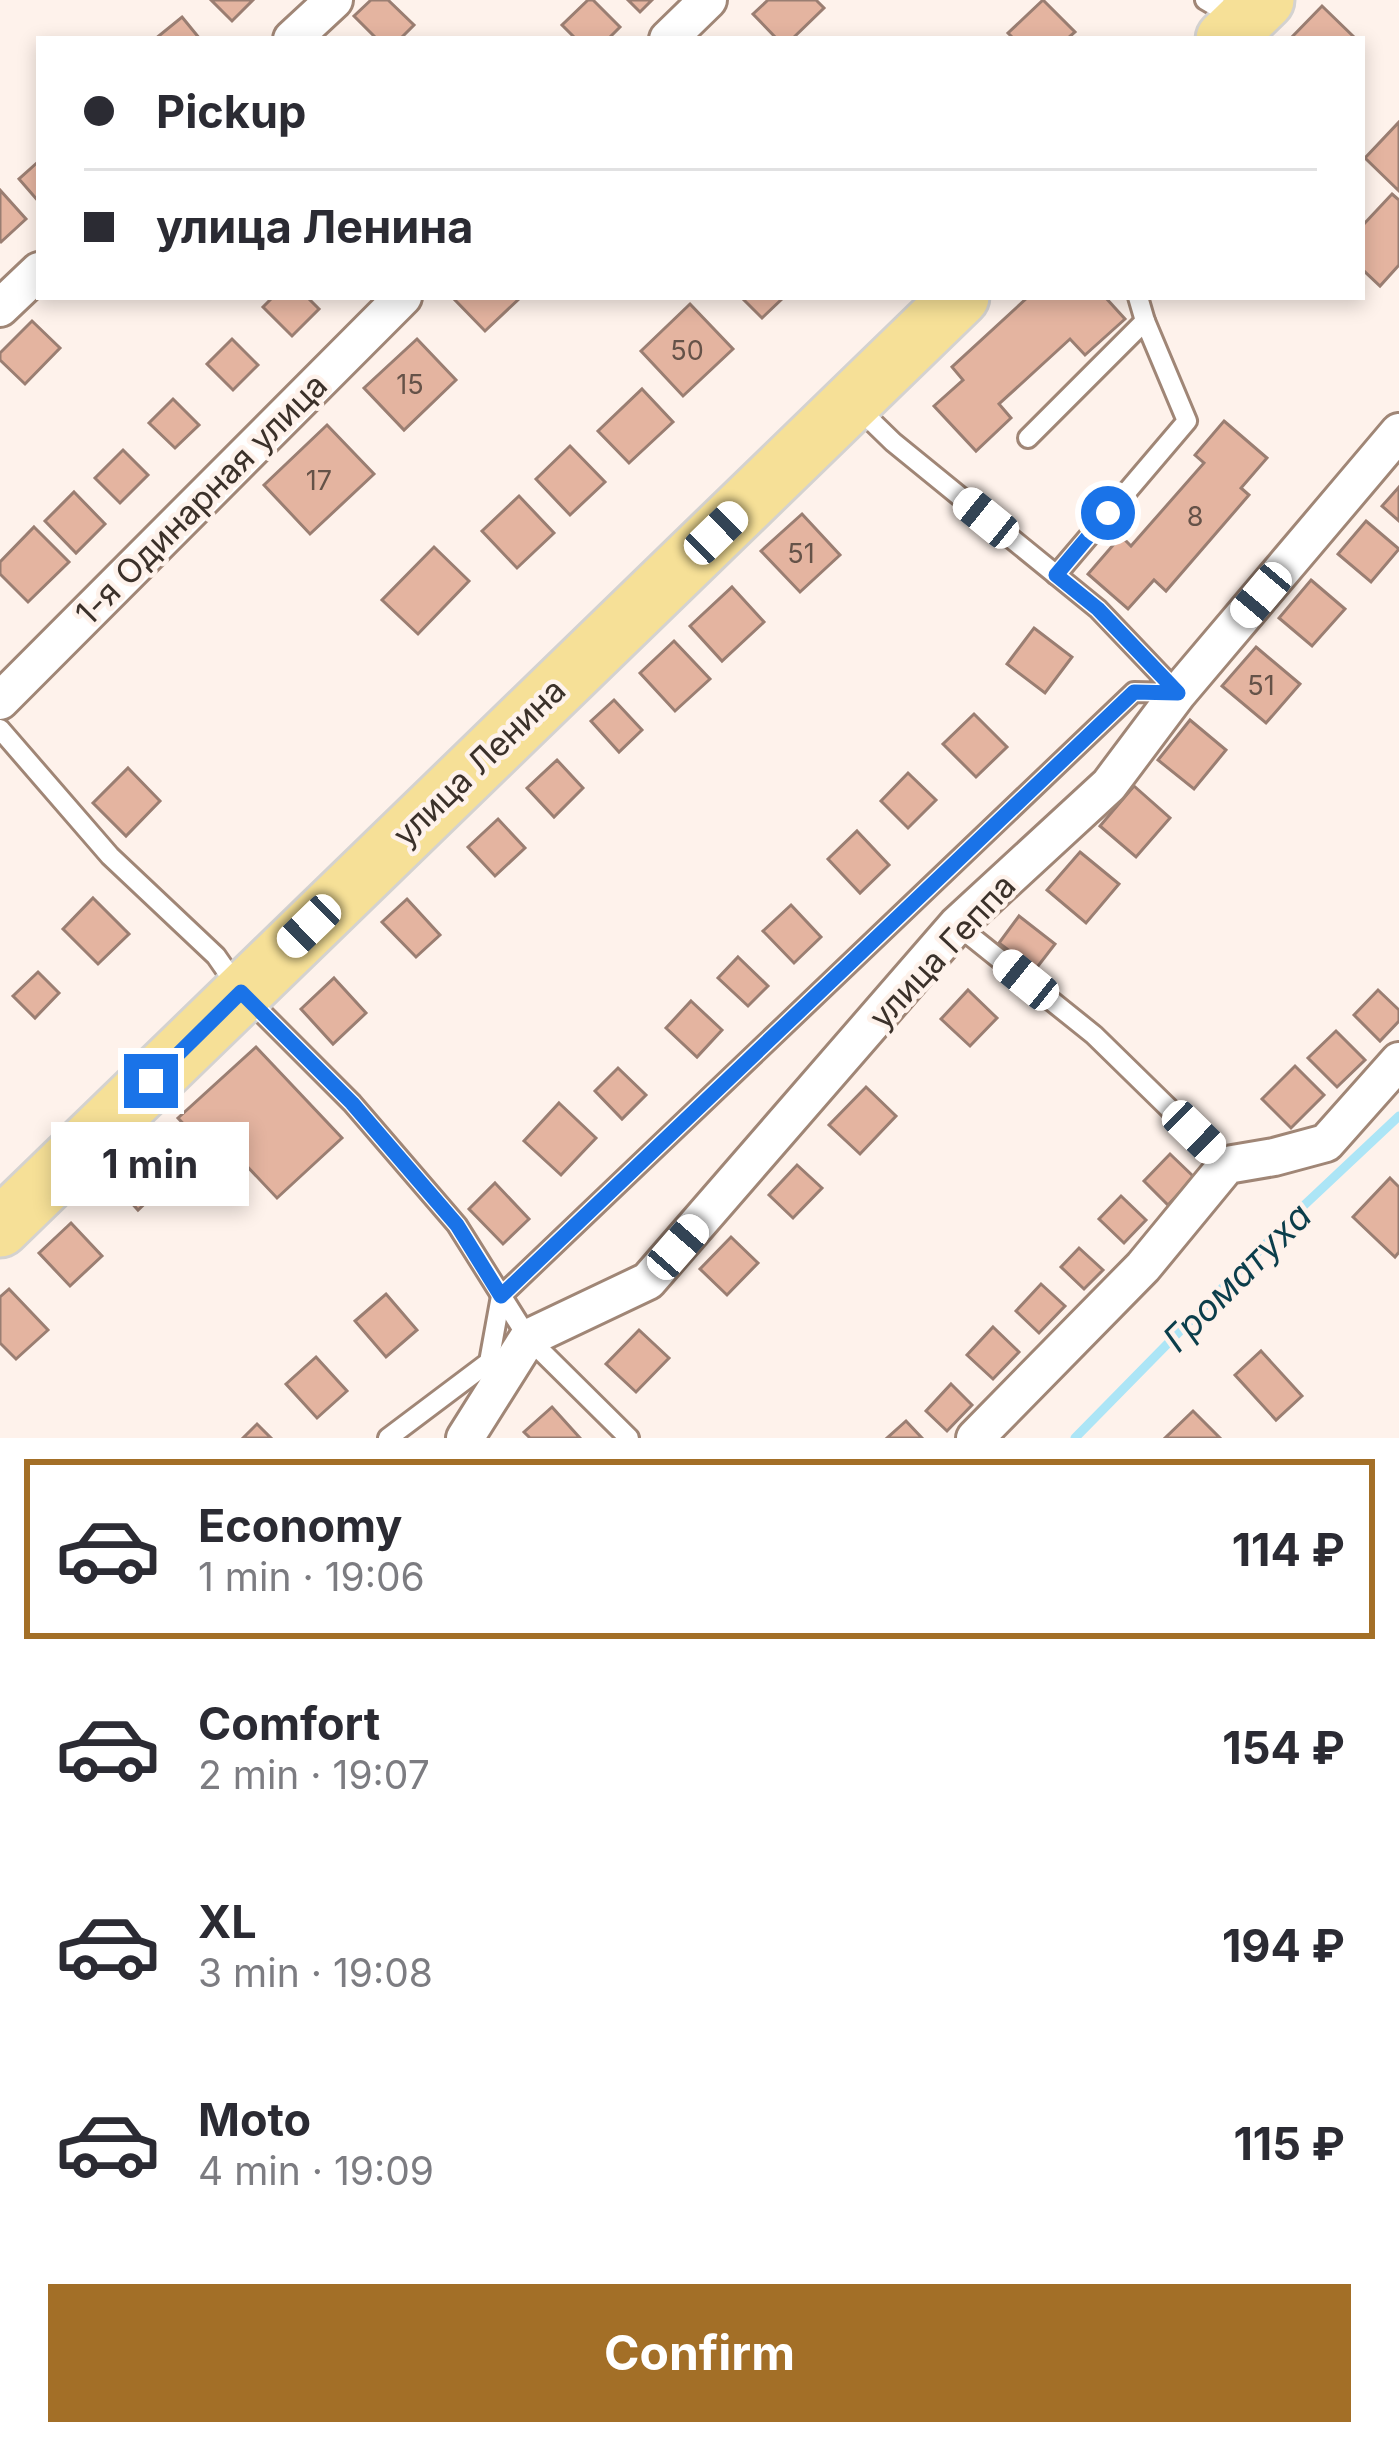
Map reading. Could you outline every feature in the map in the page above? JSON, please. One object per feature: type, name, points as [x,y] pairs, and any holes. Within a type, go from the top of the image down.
[{"type":"main road","name":"улица Ленина","points":[[0,1228],[957,300]]},
{"type":"street","points":[[295,36],[334,0]]},
{"type":"street","points":[[671,36],[708,0]]},
{"type":"street","points":[[0,308],[36,274]]},
{"type":"street","name":"1-я Одинарная улица","points":[[0,701],[400,300]]},
{"type":"street","name":"улица Геппа","points":[[528,1338],[648,1281],[957,925],[1109,785],[1178,693],[1399,433]]},
{"type":"street","points":[[975,1438],[1143,1267],[1227,1165],[1326,1143],[1399,1061]]},
{"type":"street","points":[[465,1438],[528,1338]]},
{"type":"lane","points":[[1056,575],[1186,421],[1139,300]]},
{"type":"lane","points":[[1028,437],[1145,321]]},
{"type":"lane","points":[[852,401],[893,442],[1098,609],[1178,693]]},
{"type":"lane","points":[[388,1438],[489,1362],[501,1296],[1134,692],[1178,693]]},
{"type":"lane","points":[[0,729],[110,856],[216,956],[241,992],[352,1103],[457,1225],[528,1338],[629,1438]]},
{"type":"lane","points":[[957,925],[1094,1035],[1227,1165]]},
{"type":"building","points":[[211,0],[253,0],[232,21]]},
{"type":"building","points":[[371,0],[388,0],[414,25],[403,36],[374,36],[354,16]]},
{"type":"building","points":[[593,0],[620,27],[611,36],[573,36],[562,25]]},
{"type":"building","points":[[628,0],[652,0],[640,12]]},
{"type":"building","points":[[768,0],[816,0],[824,8],[795,36],[774,36],[753,14]]},
{"type":"building","points":[[1043,0],[1075,32],[1070,36],[1008,33]]},
{"type":"building","points":[[1322,6],[1353,36],[1293,36]]},
{"type":"building","points":[[182,17],[198,36],[159,36]]},
{"type":"building","points":[[1399,122],[1399,191],[1365,158]]},
{"type":"building","points":[[36,164],[36,199],[19,179]]},
{"type":"building","points":[[0,190],[26,219],[1,242],[0,241]]},
{"type":"building","points":[[1392,194],[1399,200],[1399,265],[1380,286],[1365,272],[1365,223]]},
{"type":"building","points":[[270,300],[310,300],[319,309],[292,336],[263,307]]},
{"type":"building","points":[[455,300],[518,300],[485,331]]},
{"type":"building","points":[[744,300],[781,300],[762,318]]},
{"type":"building","points":[[1025,300],[1108,300],[1125,319],[1085,355],[1070,339],[999,404],[1011,418],[976,451],[934,406],[963,380],[952,367]]},
{"type":"building","points":[[690,304],[733,349],[683,396],[641,351]]},
{"type":"building","points":[[32,321],[60,348],[25,384],[0,360],[0,353]]},
{"type":"building","points":[[232,339],[258,365],[233,390],[207,364]]},
{"type":"building","points":[[417,339],[456,380],[404,430],[364,388]]},
{"type":"building","points":[[642,389],[673,422],[629,463],[598,431]]},
{"type":"building","points":[[173,399],[199,425],[175,448],[149,423]]},
{"type":"building","points":[[1224,421],[1267,458],[1241,488],[1249,495],[1166,591],[1154,580],[1128,609],[1088,574],[1121,536],[1131,546],[1204,463],[1195,455]]},
{"type":"building","points":[[327,425],[374,474],[310,534],[264,485]]},
{"type":"building","points":[[570,446],[605,482],[570,515],[536,479]]},
{"type":"building","points":[[123,450],[148,475],[120,503],[95,478]]},
{"type":"building","points":[[1399,487],[1399,521],[1382,506]]},
{"type":"building","points":[[74,492],[105,524],[76,553],[45,521]]},
{"type":"building","points":[[519,496],[554,533],[517,568],[482,531]]},
{"type":"building","points":[[802,514],[840,555],[800,592],[761,551]]},
{"type":"building","points":[[1366,521],[1399,549],[1371,582],[1338,554]]},
{"type":"building","points":[[34,527],[69,562],[28,602],[0,574],[0,562]]},
{"type":"building","points":[[434,547],[469,581],[418,634],[382,600]]},
{"type":"building","points":[[1311,580],[1345,609],[1312,646],[1279,618]]},
{"type":"building","points":[[732,587],[764,622],[722,661],[690,626]]},
{"type":"building","points":[[1034,628],[1072,657],[1045,693],[1007,664]]},
{"type":"building","points":[[674,641],[710,679],[675,711],[640,673]]},
{"type":"building","points":[[1256,647],[1300,684],[1266,723],[1222,686]]},
{"type":"building","points":[[614,700],[642,730],[619,752],[591,721]]},
{"type":"building","points":[[974,714],[1007,747],[976,777],[943,744]]},
{"type":"building","points":[[1190,720],[1226,750],[1194,789],[1158,760]]},
{"type":"building","points":[[557,760],[583,788],[554,817],[527,788]]},
{"type":"building","points":[[128,768],[160,801],[126,836],[93,803]]},
{"type":"building","points":[[908,773],[936,800],[908,828],[881,801]]},
{"type":"building","points":[[1134,786],[1170,818],[1136,857],[1100,826]]},
{"type":"building","points":[[498,819],[525,848],[495,876],[468,847]]},
{"type":"building","points":[[857,831],[889,865],[860,893],[828,859]]},
{"type":"building","points":[[1080,852],[1119,884],[1086,923],[1047,890]]},
{"type":"building","points":[[93,898],[129,934],[98,964],[63,929]]},
{"type":"building","points":[[407,899],[440,935],[416,957],[382,922]]},
{"type":"building","points":[[791,905],[821,937],[794,963],[763,931]]},
{"type":"building","points":[[1019,916],[1055,944],[1035,970],[999,943]]},
{"type":"building","points":[[738,957],[768,986],[748,1006],[718,978]]},
{"type":"building","points":[[38,972],[59,993],[35,1018],[13,996]]},
{"type":"building","points":[[334,978],[366,1013],[333,1044],[301,1009]]},
{"type":"building","points":[[968,990],[997,1018],[970,1046],[941,1019]]},
{"type":"building","points":[[1378,990],[1399,1010],[1399,1021],[1380,1041],[1354,1015]]},
{"type":"building","points":[[691,1001],[722,1030],[697,1057],[666,1028]]},
{"type":"building","points":[[1336,1031],[1365,1060],[1337,1087],[1308,1058]]},
{"type":"building","points":[[256,1047],[342,1138],[277,1198],[243,1162],[230,1174],[178,1118]]},
{"type":"building","points":[[1295,1066],[1324,1095],[1291,1128],[1262,1099]]},
{"type":"building","points":[[618,1068],[646,1095],[622,1119],[595,1091]]},
{"type":"building","points":[[866,1087],[896,1116],[860,1154],[829,1125]]},
{"type":"building","points":[[559,1103],[596,1138],[561,1175],[524,1141]]},
{"type":"building","points":[[150,1142],[178,1172],[138,1210],[110,1179]]},
{"type":"building","points":[[1170,1154],[1194,1177],[1168,1205],[1144,1181]]},
{"type":"building","points":[[797,1165],[822,1188],[793,1218],[769,1195]]},
{"type":"building","points":[[1390,1178],[1399,1187],[1399,1252],[1395,1257],[1353,1217]]},
{"type":"building","points":[[495,1183],[529,1219],[503,1244],[469,1209]]},
{"type":"building","points":[[1121,1196],[1146,1220],[1124,1243],[1099,1219]]},
{"type":"building","points":[[71,1223],[102,1256],[70,1286],[39,1253]]},
{"type":"building","points":[[731,1237],[758,1263],[727,1295],[700,1269]]},
{"type":"building","points":[[1079,1248],[1103,1270],[1084,1289],[1061,1267]]},
{"type":"building","points":[[1041,1284],[1065,1306],[1039,1333],[1016,1311]]},
{"type":"building","points":[[9,1289],[48,1330],[16,1359],[0,1343],[0,1297]]},
{"type":"building","points":[[386,1294],[417,1330],[386,1357],[355,1321]]},
{"type":"building","points":[[993,1327],[1019,1352],[993,1379],[967,1355]]},
{"type":"building","points":[[639,1330],[669,1358],[636,1392],[606,1364]]},
{"type":"building","points":[[1261,1351],[1302,1396],[1276,1420],[1235,1375]]},
{"type":"building","points":[[316,1357],[347,1391],[317,1418],[286,1384]]},
{"type":"building","points":[[951,1384],[972,1405],[947,1431],[926,1411]]},
{"type":"building","points":[[552,1407],[580,1438],[530,1438],[524,1432]]},
{"type":"building","points":[[1193,1411],[1220,1438],[1165,1438]]},
{"type":"building","points":[[906,1421],[922,1438],[887,1438]]},
{"type":"building","points":[[257,1424],[271,1438],[243,1438]]},
{"type":"waterway","name":"Громатуха","points":[[1075,1438],[1298,1211],[1399,1116]]},
{"type":"route","points":[[151,1081],[241,992],[352,1103],[457,1225],[501,1296],[1134,692],[1178,693],[1098,609],[1056,575],[1108,513]]}]
